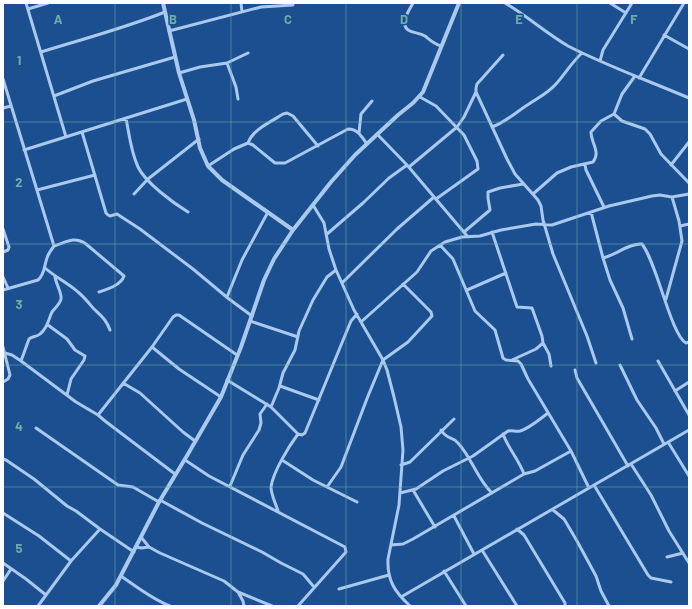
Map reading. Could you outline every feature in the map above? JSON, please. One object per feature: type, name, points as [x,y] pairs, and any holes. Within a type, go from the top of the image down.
[{"type":"street","points":[[26,3],[66,137]]},
{"type":"street","points":[[28,9],[48,3]]},
{"type":"street","points":[[163,3],[179,73],[199,139],[200,148],[208,166],[222,180],[294,230]]},
{"type":"street","points":[[241,3],[242,12]]},
{"type":"street","points":[[412,3],[404,24],[406,27],[409,30],[424,36],[441,46]]},
{"type":"street","points":[[98,606],[110,594],[121,576],[159,501],[185,460],[220,397],[269,270],[294,230],[331,182],[366,144],[420,96],[428,82],[459,3]]},
{"type":"street","points":[[505,3],[524,15],[544,32],[582,53],[689,98]]},
{"type":"street","points":[[610,3],[626,13]]},
{"type":"street","points":[[600,61],[603,50],[632,3]]},
{"type":"street","points":[[639,78],[684,3]]},
{"type":"street","points":[[169,31],[261,7],[293,5]]},
{"type":"street","points":[[41,52],[116,30],[165,12]]},
{"type":"street","points":[[664,35],[689,49]]},
{"type":"street","points":[[179,73],[200,67],[227,63],[248,53]]},
{"type":"street","points":[[492,127],[504,122],[528,104],[545,94],[555,85],[582,53]]},
{"type":"street","points":[[326,234],[363,203],[389,178],[408,166],[457,127],[474,98],[477,84],[503,54]]},
{"type":"street","points":[[54,96],[93,81],[176,57]]},
{"type":"street","points":[[227,63],[236,87],[238,99]]},
{"type":"street","points":[[533,194],[557,173],[572,167],[593,162],[596,156],[596,149],[591,132],[601,121],[614,114],[622,94],[635,76]]},
{"type":"street","points":[[3,79],[54,246]]},
{"type":"street","points":[[476,92],[507,159],[523,184],[533,194],[541,206],[543,220],[546,225],[553,254],[587,336],[596,363]]},
{"type":"street","points":[[342,283],[397,229],[435,198],[478,169],[477,161],[464,134],[436,106],[420,96]]},
{"type":"street","points":[[474,98],[480,98]]},
{"type":"street","points":[[24,150],[187,99]]},
{"type":"street","points":[[359,133],[361,114],[372,101]]},
{"type":"street","points":[[3,108],[11,106]]},
{"type":"street","points":[[248,143],[250,136],[254,132],[287,113],[293,116],[318,146]]},
{"type":"street","points":[[614,114],[622,121],[645,129],[650,134],[661,154],[689,183]]},
{"type":"street","points":[[126,118],[135,160],[142,173],[177,206],[188,212]]},
{"type":"street","points":[[208,166],[234,148],[248,143],[254,145],[275,162],[279,163],[285,162],[351,129],[359,133],[366,144]]},
{"type":"street","points":[[82,132],[108,215],[110,216],[117,214],[140,229],[252,316]]},
{"type":"street","points":[[377,134],[408,166],[468,237]]},
{"type":"street","points":[[134,194],[148,179],[199,139]]},
{"type":"street","points":[[671,165],[689,142]]},
{"type":"street","points":[[585,165],[604,208]]},
{"type":"street","points":[[37,190],[95,175]]},
{"type":"street","points":[[464,232],[490,210],[488,192],[500,188],[523,184]]},
{"type":"street","points":[[361,322],[417,272],[431,251],[445,242],[536,224],[546,225],[559,223],[604,208],[652,196],[660,195],[672,197],[689,194]]},
{"type":"street","points":[[666,299],[682,241],[680,226],[672,197]]},
{"type":"street","points":[[314,205],[321,217],[326,234],[328,249],[336,270],[361,322],[383,360],[390,382],[400,427],[403,450],[400,493],[388,559],[389,575],[392,585],[410,606]]},
{"type":"street","points":[[227,297],[246,253],[268,212]]},
{"type":"street","points":[[591,212],[610,280],[623,308],[632,339]]},
{"type":"street","points":[[680,226],[689,224]]},
{"type":"street","points":[[3,229],[8,247],[8,250],[3,252]]},
{"type":"street","points":[[492,232],[517,307],[532,308],[543,343],[549,354],[551,366]]},
{"type":"street","points":[[3,290],[38,280],[42,277],[47,257],[54,246],[74,239],[80,240],[86,244],[124,276],[123,280],[116,285],[99,292]]},
{"type":"street","points":[[603,258],[632,245],[642,244],[666,299],[675,327],[682,341],[686,343],[689,342]]},
{"type":"street","points":[[440,245],[453,259],[475,311],[495,330],[503,358],[506,360],[518,361],[521,364],[589,488]]},
{"type":"street","points":[[45,268],[55,277],[88,300],[91,306],[106,321],[110,330]]},
{"type":"street","points":[[271,407],[280,386],[282,376],[295,350],[298,337],[318,290],[326,277],[336,270]]},
{"type":"street","points":[[467,290],[506,273]]},
{"type":"street","points":[[3,277],[8,288]]},
{"type":"street","points":[[21,360],[30,338],[39,335],[48,325],[51,314],[61,298],[55,277]]},
{"type":"street","points":[[327,487],[341,468],[383,360],[408,342],[432,316],[431,312],[403,284]]},
{"type":"street","points":[[227,380],[267,404],[298,434],[302,435],[307,431],[318,400],[351,321],[357,314]]},
{"type":"street","points":[[98,415],[176,315],[179,315],[237,356]]},
{"type":"street","points":[[250,321],[298,337]]},
{"type":"street","points":[[48,325],[66,339],[75,350],[85,356],[84,360],[71,379],[67,395]]},
{"type":"street","points":[[512,360],[536,349],[543,343]]},
{"type":"street","points":[[3,347],[10,375],[8,379],[3,382]]},
{"type":"street","points":[[152,347],[179,369],[220,397]]},
{"type":"street","points":[[5,353],[21,360],[67,395],[98,415],[175,474]]},
{"type":"street","points":[[658,360],[689,415]]},
{"type":"street","points":[[620,365],[638,400],[656,428],[664,444]]},
{"type":"street","points":[[575,370],[578,378],[628,466]]},
{"type":"street","points":[[675,391],[689,382]]},
{"type":"street","points":[[123,383],[140,393],[195,441]]},
{"type":"street","points":[[280,386],[318,400]]},
{"type":"street","points":[[230,486],[242,455],[259,430],[261,423],[260,414],[267,404]]},
{"type":"street","points":[[400,493],[413,490],[423,485],[449,468],[469,459],[503,434],[512,430],[516,432],[523,430],[548,413]]},
{"type":"street","points":[[402,464],[410,462],[454,418]]},
{"type":"street","points":[[36,428],[118,486],[133,487],[262,552],[303,574],[314,587]]},
{"type":"street","points":[[441,430],[446,437],[457,441],[484,484],[492,493]]},
{"type":"street","points":[[401,597],[689,430]]},
{"type":"street","points":[[278,511],[271,488],[287,449],[298,434]]},
{"type":"street","points":[[503,434],[524,474]]},
{"type":"street","points":[[668,442],[689,476]]},
{"type":"street","points":[[391,545],[403,544],[435,527],[524,474],[536,471],[570,452]]},
{"type":"street","points":[[3,459],[34,479],[67,506],[134,552]]},
{"type":"street","points":[[185,460],[209,476],[343,545],[346,552],[298,606]]},
{"type":"street","points":[[282,460],[313,480],[357,502]]},
{"type":"street","points":[[632,464],[651,495],[669,531],[689,563]]},
{"type":"street","points":[[594,485],[648,575],[651,578],[671,582]]},
{"type":"street","points":[[413,490],[435,527]]},
{"type":"street","points":[[553,510],[564,519],[580,545],[609,606]]},
{"type":"street","points":[[3,513],[39,536],[71,561]]},
{"type":"street","points":[[454,516],[474,554]]},
{"type":"street","points":[[38,606],[71,561],[100,529]]},
{"type":"street","points":[[517,529],[524,535],[532,547],[565,606]]},
{"type":"street","points":[[141,537],[149,547],[224,582],[238,592],[272,606]]},
{"type":"street","points":[[136,547],[149,547]]},
{"type":"street","points":[[482,550],[517,606]]},
{"type":"street","points":[[667,557],[683,553]]},
{"type":"street","points":[[3,563],[46,595]]},
{"type":"street","points":[[3,581],[11,569]]},
{"type":"street","points":[[444,571],[466,606]]},
{"type":"street","points":[[339,589],[389,575]]},
{"type":"street","points":[[121,576],[144,592],[170,606]]},
{"type":"street","points":[[238,592],[243,600],[244,606]]}]
